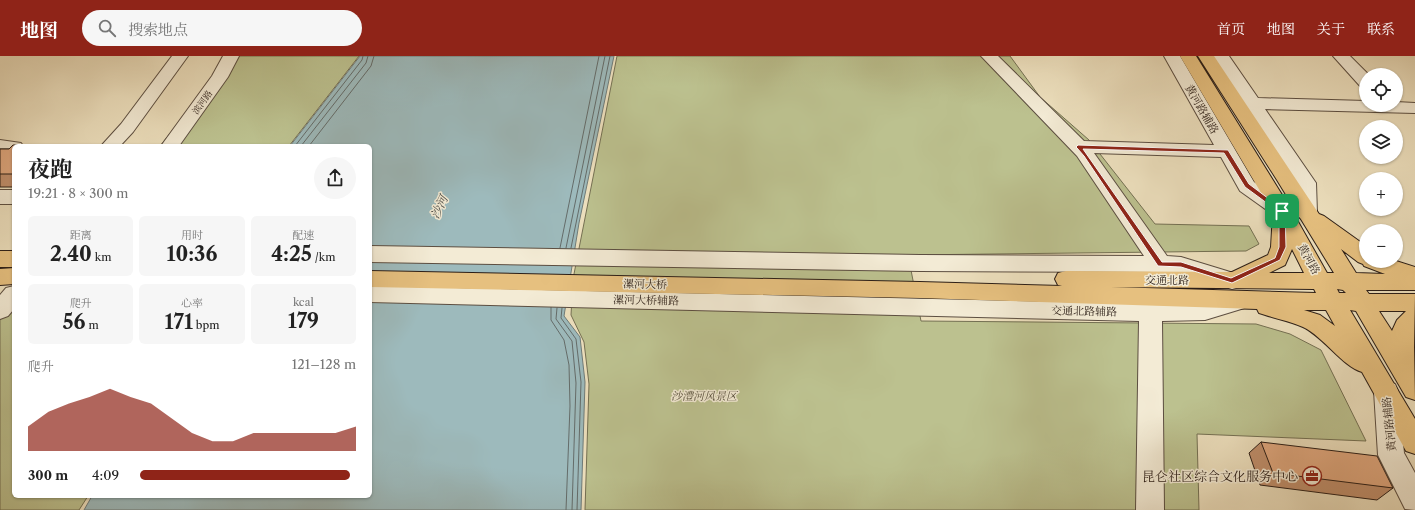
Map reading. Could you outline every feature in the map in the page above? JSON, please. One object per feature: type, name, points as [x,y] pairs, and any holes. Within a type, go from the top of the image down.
[{"type":"main road","name":"黄河路","points":[[1188,56],[1282,211],[1332,301],[1415,443]]},
{"type":"main road","name":"黄河路","points":[[1206,56],[1240,106],[1307,212],[1410,381]]},
{"type":"main road","points":[[1237,290],[1277,260],[1282,247],[1282,211]]},
{"type":"main road","points":[[1307,212],[1359,252]]},
{"type":"main road","points":[[0,258],[12,259]]},
{"type":"main road","name":"漯河大桥","points":[[372,267],[920,284]]},
{"type":"main road","points":[[1392,268],[1415,276]]},
{"type":"main road","points":[[0,277],[12,276]]},
{"type":"main road","name":"漯河大桥","points":[[372,279],[920,284]]},
{"type":"main road","name":"交通北路","points":[[1237,290],[1320,280],[1415,282]]},
{"type":"main road","name":"交通北路","points":[[920,284],[1237,290],[1332,301],[1415,303]]},
{"type":"main road","points":[[1237,290],[1312,321],[1338,341],[1381,383]]},
{"type":"main road","points":[[1410,381],[1401,339],[1410,320],[1415,318]]},
{"type":"street","points":[[112,144],[127,128],[180,56]]},
{"type":"street","name":"滨河路","points":[[171,144],[220,77],[232,56]]},
{"type":"street","points":[[989,56],[1086,155],[1161,264]]},
{"type":"street","name":"黄河路辅路","points":[[1172,56],[1247,186],[1282,211]]},
{"type":"street","points":[[1221,56],[1306,183],[1307,212]]},
{"type":"street","points":[[1341,56],[1359,75]]},
{"type":"street","points":[[1253,103],[1359,105]]},
{"type":"street","points":[[1403,107],[1415,108]]},
{"type":"street","points":[[0,146],[12,147]]},
{"type":"street","points":[[1078,147],[1226,151]]},
{"type":"street","points":[[0,197],[12,198]]},
{"type":"street","points":[[372,254],[920,284],[1161,264],[1181,265],[1237,290]]},
{"type":"street","points":[[0,258],[12,255]]},
{"type":"street","points":[[0,283],[12,286]]},
{"type":"street","name":"交通北路辅路","points":[[920,284],[1151,313],[1206,311],[1237,290]]},
{"type":"street","name":"漯河大桥辅路","points":[[372,294],[920,284]]},
{"type":"street","points":[[0,310],[12,296]]},
{"type":"street","points":[[1150,510],[1151,313]]},
{"type":"street","name":"黄河路辅路","points":[[1381,383],[1391,455],[1415,500]]},
{"type":"green space","points":[[224,56],[359,56],[291,144],[162,144],[216,75]]},
{"type":"green space","name":"沙澧河风景区","points":[[617,56],[1010,56],[1040,97],[1089,140],[1155,224],[1249,226],[1259,244],[1246,251],[908,255],[921,321],[1256,324],[1290,334],[1321,350],[1366,441],[1197,434],[1199,510],[585,510],[589,384],[584,342],[571,315],[573,279]]},
{"type":"green space","points":[[0,297],[12,297],[12,498],[87,498],[79,510],[0,510]]},
{"type":"water","name":"沙河","points":[[360,56],[614,56],[579,223],[564,316],[580,337],[585,382],[581,510],[84,510],[91,498],[372,498],[372,144],[292,144]]},
{"type":"building","points":[[12,146],[12,174],[0,174],[0,149],[9,149]]},
{"type":"building","points":[[1261,442],[1377,456],[1393,488],[1273,473]]},
{"type":"place","name":"昆仑社区综合文化服务中心","points":[[1312,476]]},
{"type":"route","points":[[1078,147],[1226,151],[1247,186],[1282,211],[1282,247],[1277,260],[1232,281],[1181,265],[1161,264],[1084,152],[1078,147]]}]
